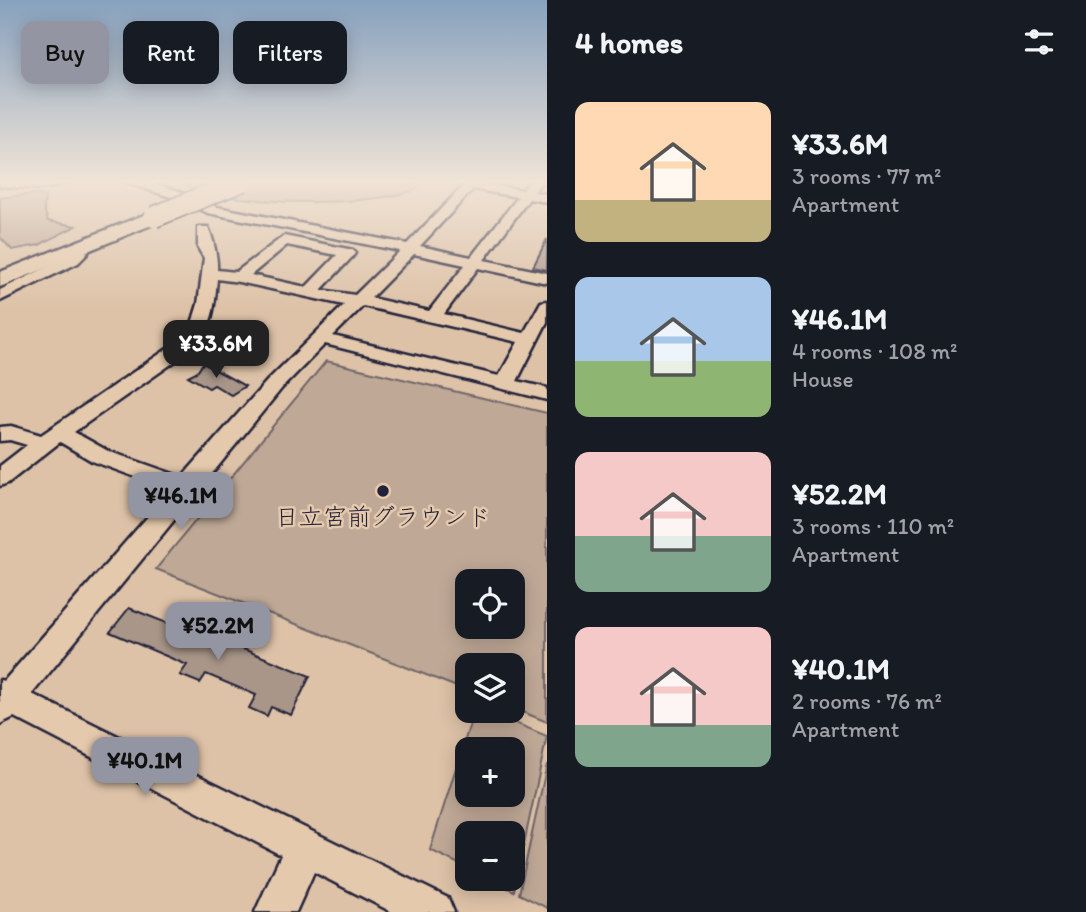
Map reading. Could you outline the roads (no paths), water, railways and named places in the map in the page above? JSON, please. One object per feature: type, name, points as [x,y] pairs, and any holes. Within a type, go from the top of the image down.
[{"type":"highway","points":[[0,280],[140,224]]},
{"type":"street","points":[[287,224],[547,278]]},
{"type":"street","points":[[434,224],[275,384],[3,700],[305,846],[434,912]]},
{"type":"street","points":[[433,317],[505,224]]},
{"type":"street","points":[[0,478],[51,438],[184,347],[198,332],[211,258],[205,248],[204,230]]},
{"type":"street","points":[[239,277],[284,240],[348,253],[310,292]]},
{"type":"street","points":[[0,296],[73,260],[81,253],[76,250]]},
{"type":"street","points":[[210,274],[239,277],[343,300],[359,300],[528,339]]},
{"type":"street","points":[[505,384],[547,306]]},
{"type":"street","points":[[321,338],[547,394]]},
{"type":"street","points":[[0,434],[51,438],[188,488]]},
{"type":"street","points":[[275,912],[305,846]]},
{"type":"place","name":"日立宮前グラウンド","points":[[383,491]]}]
